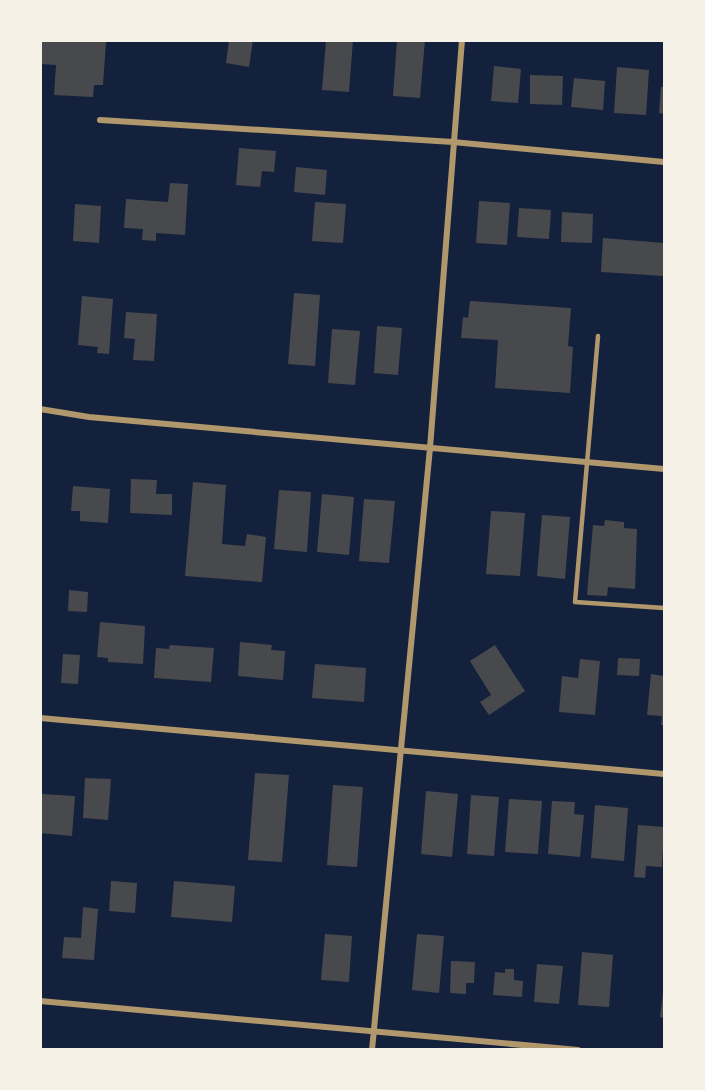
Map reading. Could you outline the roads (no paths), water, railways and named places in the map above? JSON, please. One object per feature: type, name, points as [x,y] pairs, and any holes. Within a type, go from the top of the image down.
[{"type":"street","points":[[372,1050],[430,448],[462,40]]},
{"type":"street","points":[[100,120],[453,142],[664,162]]},
{"type":"street","points":[[40,409],[89,417],[664,469]]},
{"type":"street","points":[[40,718],[664,774]]},
{"type":"street","points":[[40,1001],[578,1050]]},
{"type":"lane","points":[[598,336],[585,462],[575,602],[664,608]]}]
